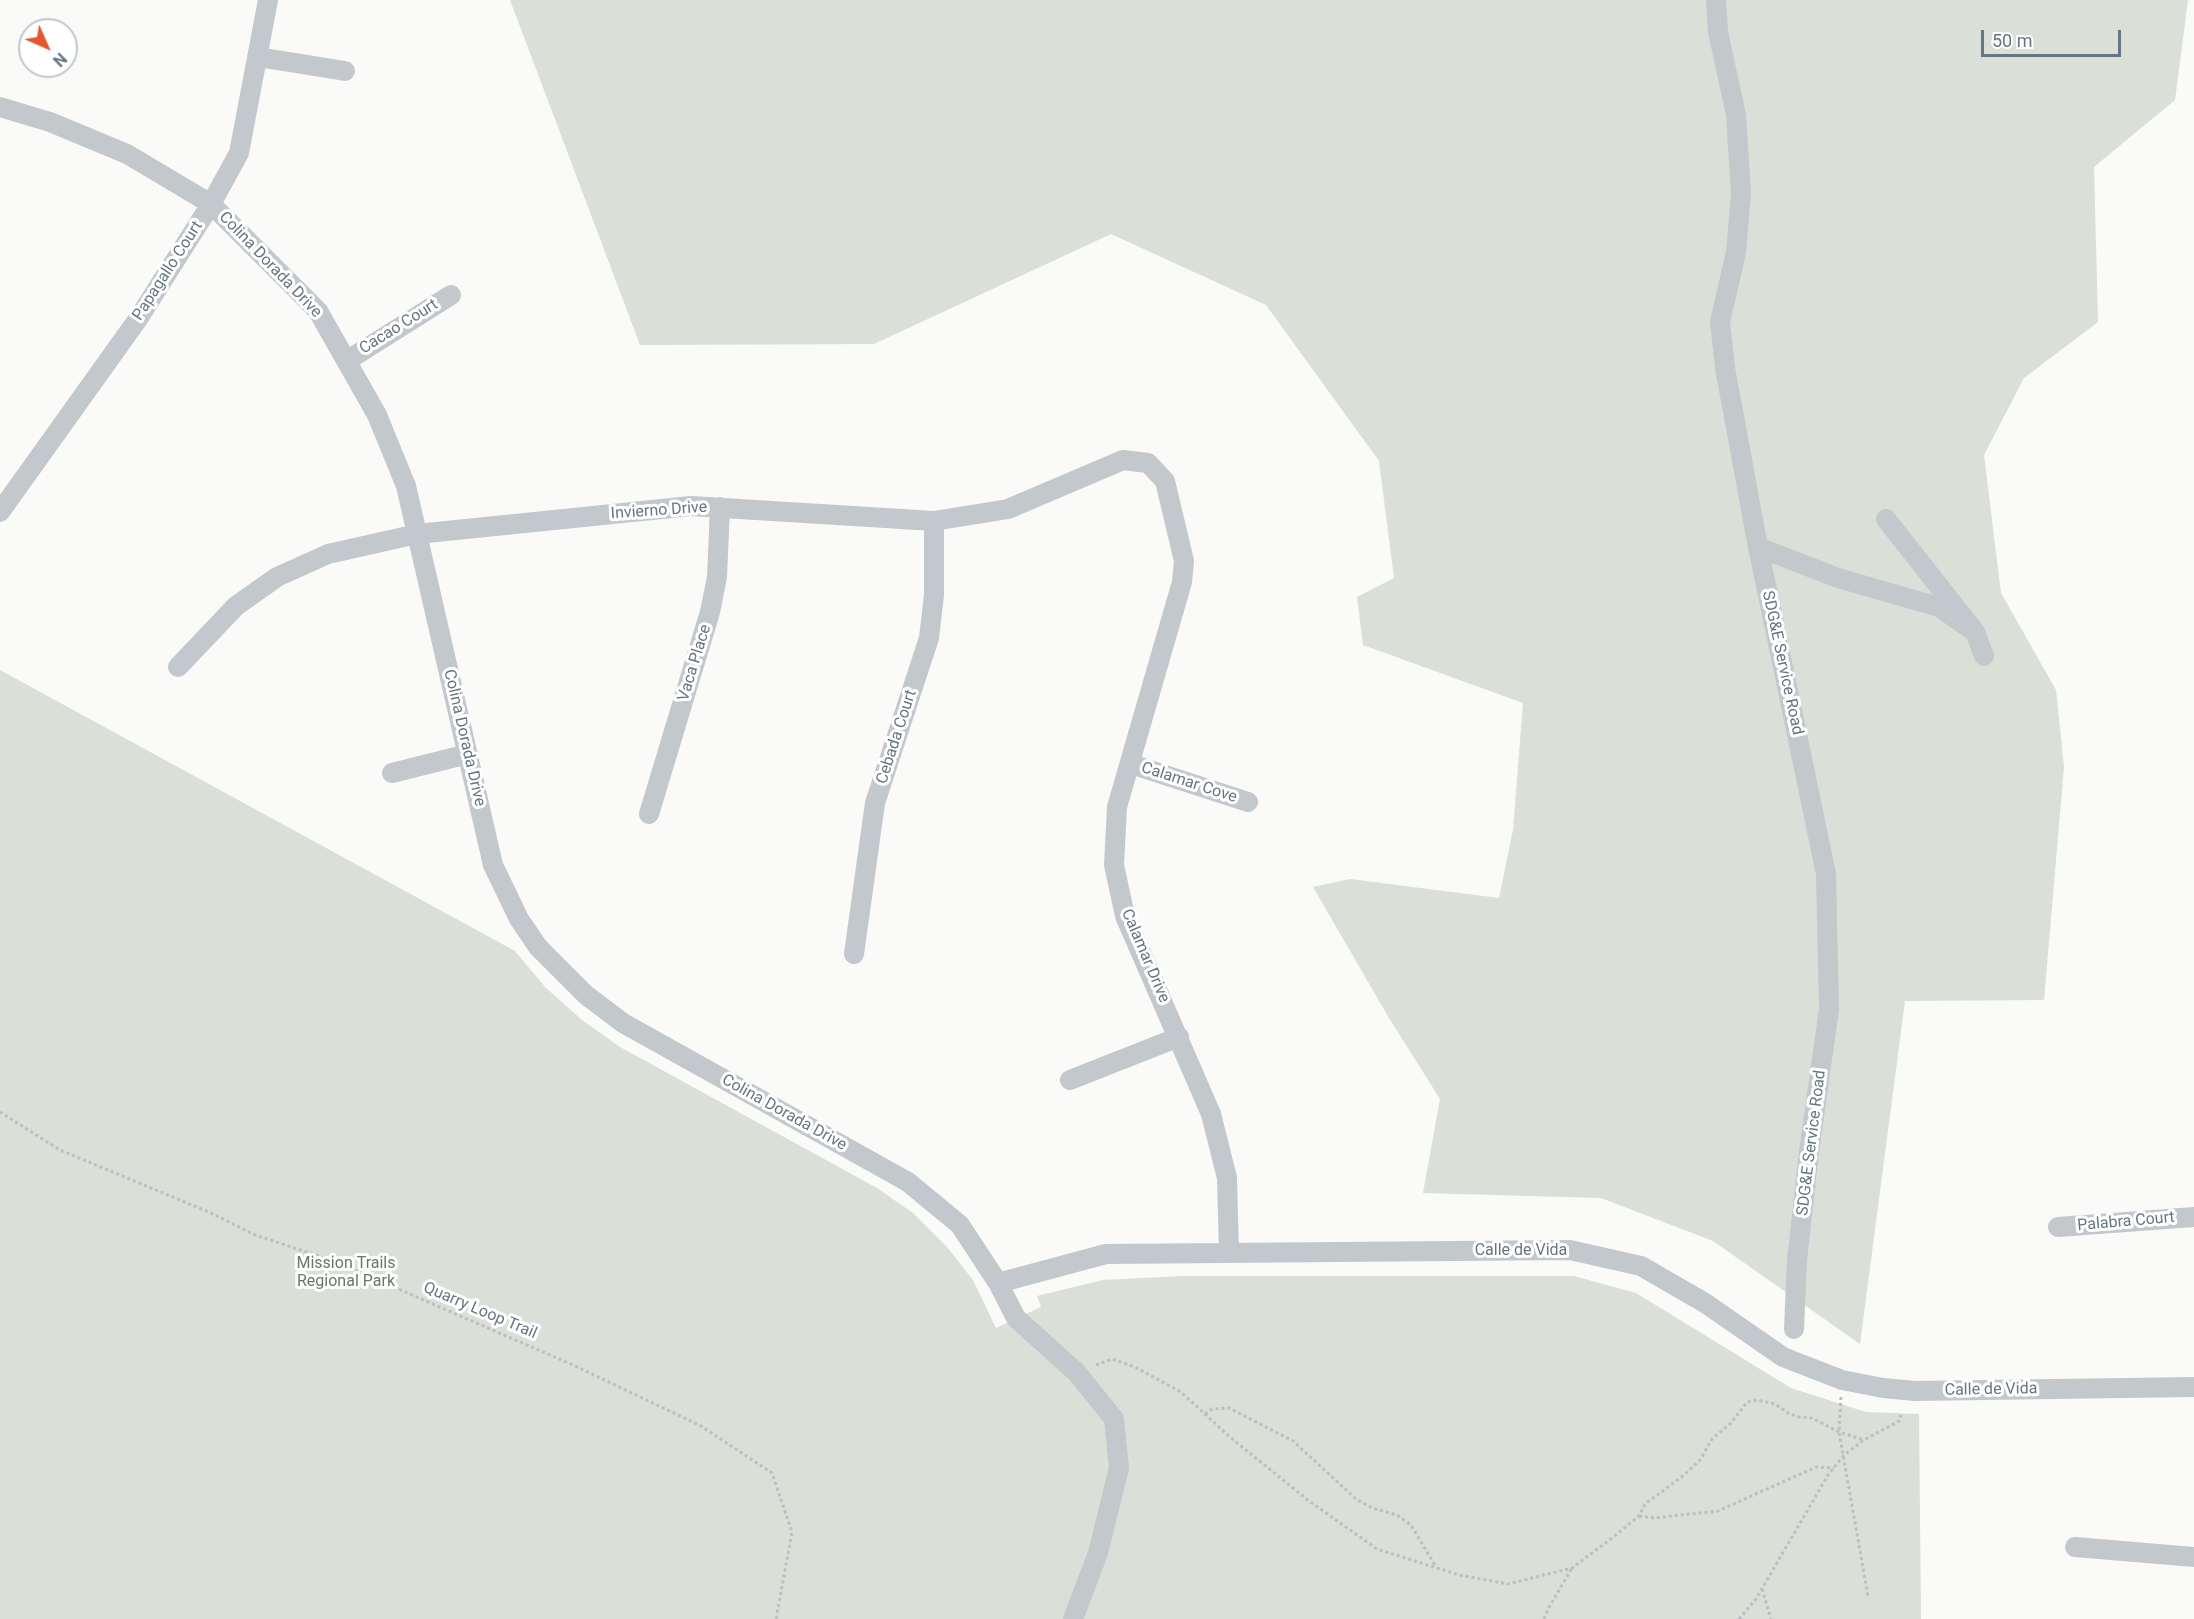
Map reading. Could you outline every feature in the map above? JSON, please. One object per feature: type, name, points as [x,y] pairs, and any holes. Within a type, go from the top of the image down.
[{"type":"street","name":"Papagallo Court","points":[[0,512],[138,319],[211,204],[239,153],[268,0]]},
{"type":"street","name":"SDG&E Service Road","points":[[1716,0],[1718,32],[1736,115],[1741,194],[1736,252],[1720,322],[1725,368],[1758,547],[1826,873],[1829,1009],[1797,1260],[1794,1329]]},
{"type":"street","points":[[258,57],[345,71]]},
{"type":"street","name":"Colina Dorada Drive","points":[[0,108],[50,122],[127,154],[211,204],[318,311],[348,360],[377,415],[406,486],[493,865],[519,919],[546,955],[586,995],[623,1023],[908,1182],[960,1225],[998,1283],[1016,1318],[1077,1373]]},
{"type":"street","name":"Cacao Court","points":[[348,360],[451,295]]},
{"type":"street","name":"Invierno Drive","points":[[178,667],[237,606],[277,577],[328,554],[417,534],[691,506],[934,521],[1008,509],[1123,460],[1148,463],[1166,481]]},
{"type":"street","name":"Calamar Drive","points":[[1166,481],[1184,561],[1182,582],[1118,807],[1114,865],[1125,916],[1211,1114],[1227,1178],[1229,1253]]},
{"type":"street","name":"Vaca Place","points":[[649,814],[710,612],[717,577],[720,507]]},
{"type":"street","points":[[1886,519],[1975,632],[1984,656]]},
{"type":"street","name":"Cebada Court","points":[[854,954],[875,803],[929,639],[934,595],[934,521]]},
{"type":"street","points":[[1758,547],[1838,578],[1939,608],[1975,632]]},
{"type":"street","points":[[392,772],[468,754]]},
{"type":"street","name":"Calamar Cove","points":[[1131,764],[1248,802]]},
{"type":"street","points":[[1070,1080],[1179,1037]]},
{"type":"street","name":"Palabra Court","points":[[2058,1227],[2194,1216]]},
{"type":"street","name":"Calle de Vida","points":[[998,1283],[1106,1254],[1570,1250],[1641,1266],[1705,1303],[1783,1357],[1842,1380],[1883,1388],[1915,1391],[2194,1387]]},
{"type":"street","points":[[1073,1619],[1098,1553],[1119,1468],[1114,1419],[1077,1373]]},
{"type":"street","points":[[2075,1547],[2194,1557]]},
{"type":"path","name":"Quarry Loop Trail","points":[[0,1112],[60,1150],[211,1213],[255,1236],[334,1262],[573,1365],[701,1426],[772,1473],[792,1532],[776,1619]]},
{"type":"path","points":[[1077,1373],[1112,1359],[1135,1367],[1181,1392],[1231,1438],[1309,1501],[1377,1550],[1459,1575],[1508,1584],[1572,1568]]},
{"type":"path","points":[[1842,1380],[1839,1432],[1868,1596]]},
{"type":"path","points":[[1544,1619],[1572,1568],[1639,1516],[1645,1504],[1683,1476],[1700,1460],[1712,1439],[1731,1423],[1748,1402],[1757,1400],[1775,1404],[1788,1413],[1812,1418],[1839,1432],[1864,1440]]},
{"type":"path","points":[[1205,1414],[1212,1409],[1228,1408],[1293,1441],[1356,1499],[1372,1508],[1397,1515],[1411,1525],[1437,1569]]},
{"type":"path","points":[[1738,1619],[1756,1599],[1802,1517],[1844,1455],[1864,1440],[1899,1421],[1901,1415]]},
{"type":"path","points":[[1639,1516],[1654,1518],[1718,1511],[1816,1467],[1834,1468]]},
{"type":"path","points":[[1762,1588],[1771,1619]]},
{"type":"green space","points":[[510,0],[2188,0],[2175,100],[2094,167],[2098,322],[2024,378],[1984,455],[2001,593],[2056,690],[2064,767],[2044,1000],[1905,1001],[1860,1344],[1713,1241],[1601,1198],[1423,1193],[1440,1099],[1389,1018],[1313,887],[1350,879],[1499,898],[1513,830],[1523,703],[1363,645],[1357,597],[1394,578],[1379,461],[1266,305],[1111,234],[874,344],[640,345]]},
{"type":"green space","name":"Mission Trails Regional Park","points":[[0,670],[515,951],[546,988],[582,1020],[620,1047],[877,1188],[913,1213],[947,1247],[973,1280],[996,1328],[1041,1307],[1037,1296],[1103,1280],[1182,1276],[1574,1276],[1636,1293],[1791,1388],[1866,1412],[1919,1414],[1921,1619],[0,1619]]}]
